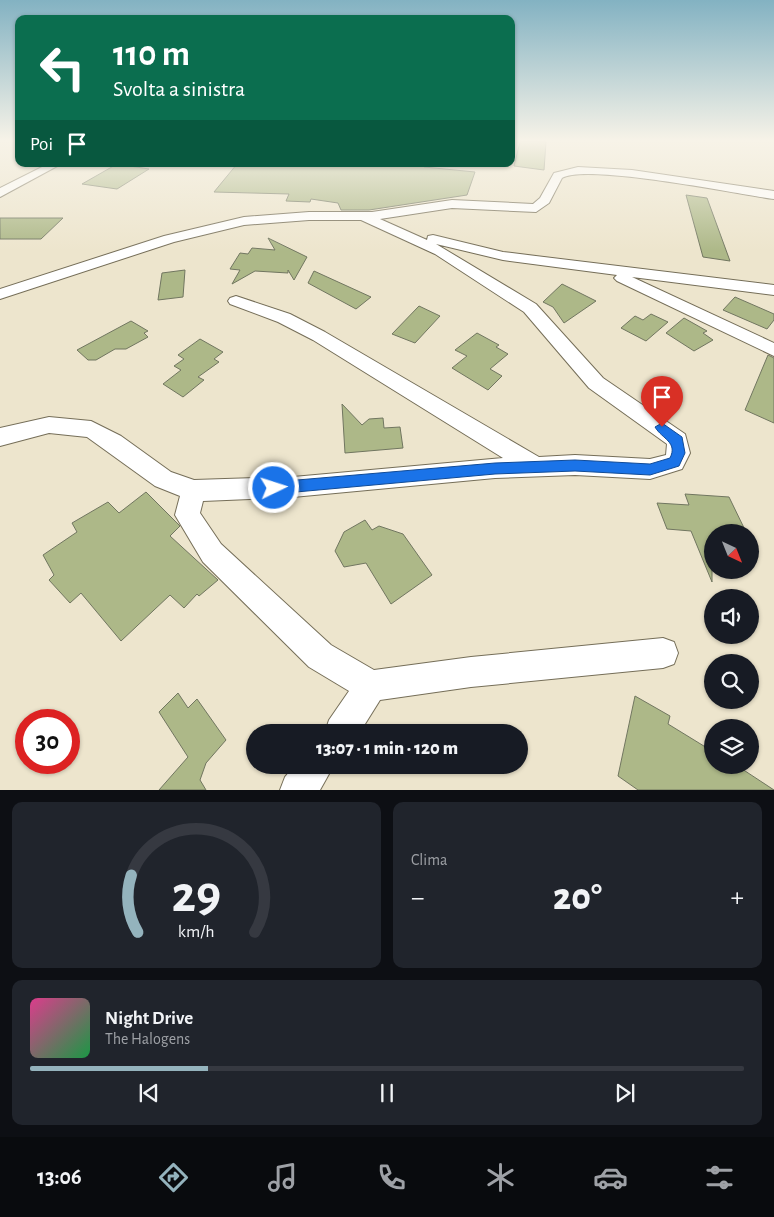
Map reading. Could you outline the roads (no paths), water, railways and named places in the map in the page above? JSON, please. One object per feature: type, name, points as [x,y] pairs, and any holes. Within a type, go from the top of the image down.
[{"type":"street","points":[[0,193],[29,178]]},
{"type":"street","points":[[0,294],[169,239],[244,222],[309,216],[363,216],[452,204],[536,208],[545,204],[556,178]]},
{"type":"street","points":[[654,178],[774,195]]},
{"type":"street","points":[[0,437],[49,425],[91,429],[113,442],[163,479],[194,491],[293,487],[575,465],[650,469],[674,462],[679,453],[677,440],[662,427],[629,410],[595,383],[542,318],[530,308],[440,251],[363,216]]},
{"type":"street","points":[[383,224],[463,248],[503,256],[693,282],[774,290]]},
{"type":"street","points":[[599,268],[774,350]]},
{"type":"street","points":[[236,301],[284,318],[319,336],[537,467]]},
{"type":"street","points":[[194,491],[187,515],[212,553],[320,656],[372,686],[471,672],[662,653]]},
{"type":"street","points":[[346,724],[372,686]]},
{"type":"street","points":[[298,790],[310,774]]}]
